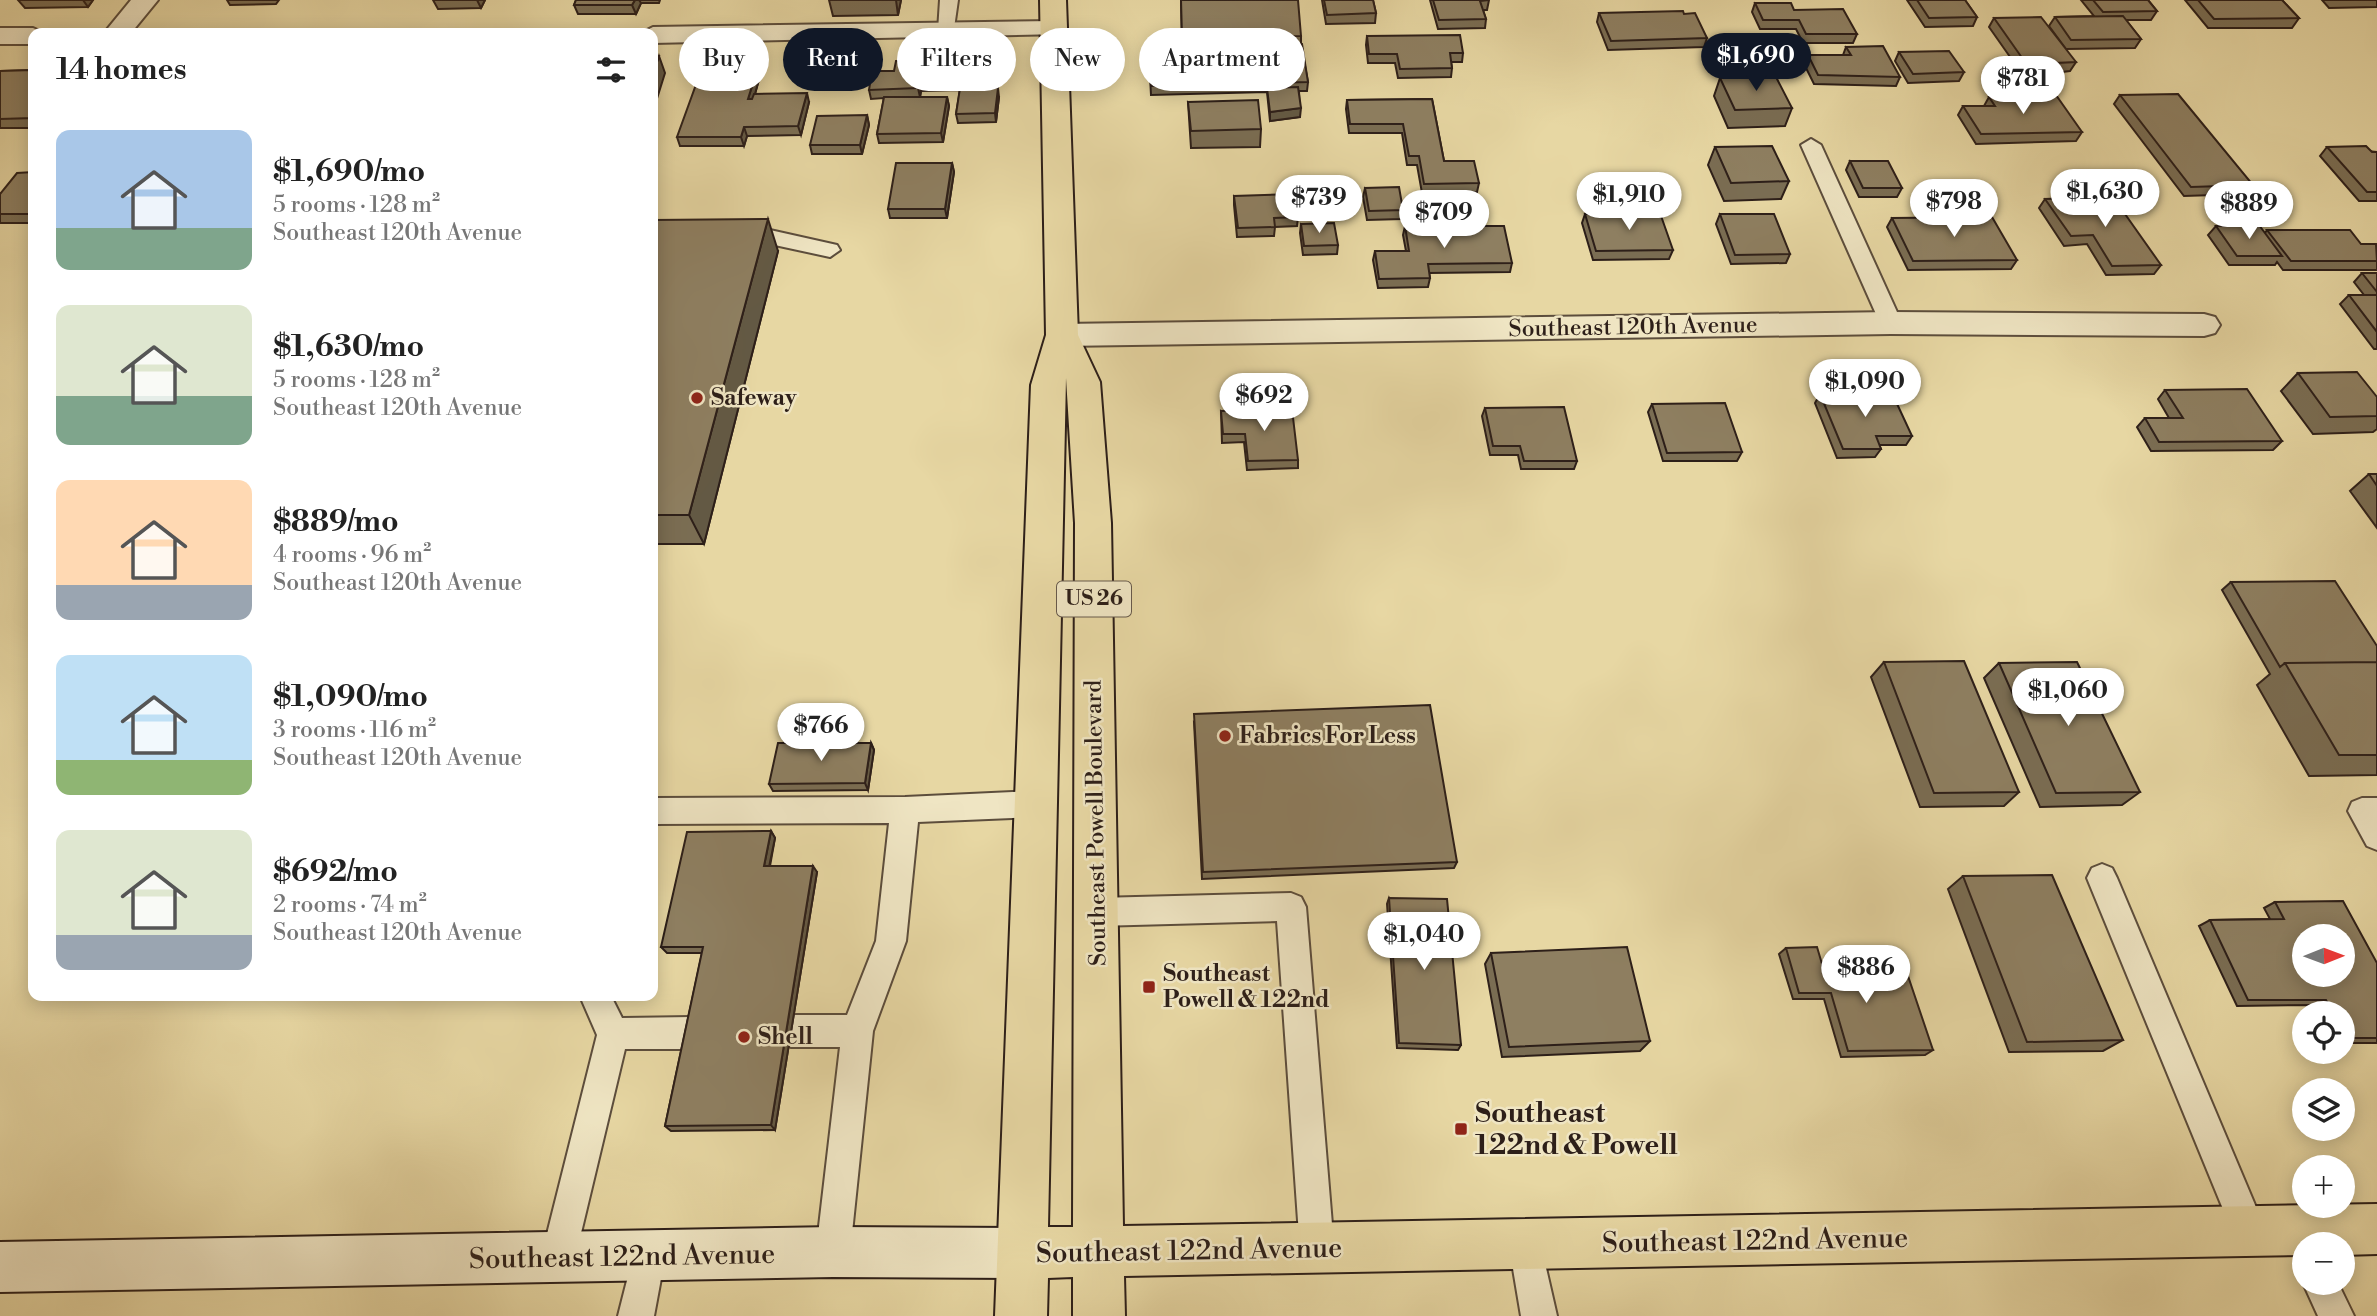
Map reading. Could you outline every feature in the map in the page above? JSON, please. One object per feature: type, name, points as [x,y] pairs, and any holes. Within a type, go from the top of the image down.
[{"type":"main road","name":"Southeast Powell Boulevard","points":[[1053,0],[1053,28]]},
{"type":"main road","name":"Southeast Powell Boulevard","points":[[1021,1316],[1047,385],[1062,335],[1055,91]]},
{"type":"main road","name":"Southeast Powell Boulevard","points":[[1062,335],[1084,382],[1092,511],[1099,1316]]},
{"type":"main road","name":"Southeast 122nd Avenue","points":[[1023,1253],[2283,1237],[2377,1228]]},
{"type":"street","points":[[121,28],[145,0]]},
{"type":"street","points":[[658,35],[897,32]]},
{"type":"street","points":[[0,36],[28,36]]},
{"type":"street","name":"Southeast 120th Avenue","points":[[1062,335],[1891,323],[2204,325]]},
{"type":"street","name":"Southeast 122nd Avenue","points":[[0,1267],[834,1252],[1023,1253]]},
{"type":"lane","points":[[947,28],[949,0]]},
{"type":"lane","points":[[1811,145],[1891,323]]},
{"type":"lane","points":[[718,238],[770,237],[830,250]]},
{"type":"lane","points":[[658,811],[905,810],[1035,804]]},
{"type":"lane","points":[[834,1252],[857,1031],[891,941],[905,810]]},
{"type":"lane","points":[[2377,811],[2362,811],[2377,837]]},
{"type":"lane","points":[[2102,878],[2283,1237]]},
{"type":"lane","points":[[1097,912],[1290,907],[1317,1250]]},
{"type":"lane","points":[[558,1258],[613,1034],[597,1001]]},
{"type":"lane","points":[[791,1031],[857,1031]]},
{"type":"lane","points":[[613,1034],[692,1033]]},
{"type":"lane","points":[[1526,1245],[1539,1316]]},
{"type":"lane","points":[[636,1316],[648,1257]]},
{"type":"lane","points":[[2326,1295],[2336,1316]]},
{"type":"building","points":[[576,0],[635,0],[632,5],[574,5]]},
{"type":"building","points":[[1181,0],[1298,0],[1300,28],[1182,28]]},
{"type":"building","points":[[1324,0],[1373,0],[1376,13],[1327,15]]},
{"type":"building","points":[[1433,0],[1489,0],[1480,1],[1486,19],[1439,20]]},
{"type":"building","points":[[1917,0],[1965,0],[1977,17],[1929,18]]},
{"type":"building","points":[[2093,0],[2148,0],[2157,11],[2103,12]]},
{"type":"building","points":[[2198,0],[2282,0],[2299,18],[2214,19]]},
{"type":"building","points":[[1755,3],[1791,3],[1794,10],[1843,9],[1857,34],[1806,34],[1799,20],[1763,20]]},
{"type":"building","points":[[1683,11],[1684,14],[1695,13],[1707,38],[1611,41],[1599,13]]},
{"type":"building","points":[[2123,16],[2141,39],[2071,40],[2055,17]]},
{"type":"building","points":[[2041,17],[2076,62],[2056,63],[2062,71],[2032,72],[1994,18]]},
{"type":"building","points":[[1460,35],[1463,53],[1450,53],[1452,68],[1400,69],[1397,54],[1369,54],[1367,36]]},
{"type":"building","points":[[1883,46],[1900,77],[1818,75],[1808,55],[1851,55],[1846,47]]},
{"type":"building","points":[[1949,51],[1964,72],[1913,74],[1899,52]]},
{"type":"building","points":[[896,61],[897,89],[883,89],[883,71],[894,71]]},
{"type":"building","points":[[28,70],[28,118],[0,119],[0,71]]},
{"type":"building","points":[[1776,77],[1792,108],[1735,110],[1720,78]]},
{"type":"building","points":[[694,91],[750,91],[748,99],[752,99],[754,94],[807,93],[798,126],[744,127],[741,137],[677,137]]},
{"type":"building","points":[[960,91],[998,91],[995,113],[956,114]]},
{"type":"building","points":[[1267,91],[1299,91],[1301,108],[1270,112]]},
{"type":"building","points":[[2178,94],[2253,185],[2191,187],[2120,95]]},
{"type":"building","points":[[2056,95],[2082,132],[1981,134],[1963,106],[1995,106],[1989,97]]},
{"type":"building","points":[[884,97],[947,97],[941,133],[877,134]]},
{"type":"building","points":[[1432,99],[1444,161],[1474,161],[1479,183],[1424,184],[1419,156],[1409,156],[1403,124],[1350,124],[1347,100]]},
{"type":"building","points":[[1258,100],[1261,129],[1191,131],[1188,102]]},
{"type":"building","points":[[867,115],[860,145],[810,145],[817,116]]},
{"type":"building","points":[[1772,146],[1789,181],[1731,183],[1715,147]]},
{"type":"building","points":[[2366,146],[2372,152],[2377,152],[2377,192],[2367,192],[2327,147]]},
{"type":"building","points":[[1850,161],[1888,161],[1902,188],[1863,188]]},
{"type":"building","points":[[896,163],[952,163],[945,209],[888,209]]},
{"type":"building","points":[[28,172],[28,214],[0,214],[0,194],[17,173]]},
{"type":"building","points":[[1399,187],[1403,210],[1369,211],[1365,188]]},
{"type":"building","points":[[1295,194],[1298,217],[1274,218],[1275,227],[1238,228],[1234,196]]},
{"type":"building","points":[[2113,197],[2161,265],[2112,266],[2093,235],[2071,236],[2045,199]]},
{"type":"building","points":[[1660,213],[1673,250],[1596,251],[1585,214]]},
{"type":"building","points":[[1720,214],[1774,214],[1790,254],[1735,255]]},
{"type":"building","points":[[1992,217],[2017,260],[1913,261],[1892,218]]},
{"type":"building","name":"Safeway","points":[[768,219],[689,515],[658,515],[658,220]]},
{"type":"building","points":[[1334,223],[1338,245],[1304,246],[1301,224]]},
{"type":"building","points":[[2259,225],[2282,256],[2237,256],[2216,226]]},
{"type":"building","points":[[1405,226],[1504,226],[1512,263],[1428,264],[1430,278],[1379,279],[1375,251],[1409,251]]},
{"type":"building","points":[[2267,230],[2350,230],[2361,244],[2376,244],[2377,261],[2291,261]]},
{"type":"building","points":[[2362,273],[2377,273],[2377,292]]},
{"type":"building","points":[[2349,295],[2377,295],[2377,332]]},
{"type":"building","points":[[2357,372],[2377,397],[2377,416],[2330,417],[2298,373]]},
{"type":"building","points":[[2247,389],[2282,441],[2159,442],[2145,418],[2183,418],[2165,390]]},
{"type":"building","points":[[1892,393],[1912,436],[1876,436],[1881,449],[1843,449],[1820,394]]},
{"type":"building","points":[[1725,403],[1742,452],[1667,453],[1652,404]]},
{"type":"building","points":[[1564,407],[1577,461],[1524,461],[1520,446],[1493,446],[1485,408]]},
{"type":"building","points":[[1292,409],[1298,460],[1248,461],[1245,434],[1223,434],[1221,411]]},
{"type":"building","points":[[2369,474],[2377,474],[2377,486]]},
{"type":"building","points":[[2335,581],[2377,646],[2377,662],[2285,663],[2280,667],[2231,582]]},
{"type":"building","points":[[1964,661],[2019,792],[1934,793],[1884,662]]},
{"type":"building","points":[[2077,662],[2140,792],[2056,793],[1999,663]]},
{"type":"building","points":[[2377,662],[2377,755],[2339,755],[2285,663]]},
{"type":"building","points":[[1430,705],[1457,862],[1203,872],[1194,714]]},
{"type":"building","points":[[778,743],[871,743],[865,783],[769,784]]},
{"type":"building","points":[[771,831],[764,866],[813,866],[771,1125],[665,1126],[703,947],[661,947],[687,832]]},
{"type":"building","points":[[2052,875],[2123,1040],[2027,1042],[1963,876]]},
{"type":"building","points":[[1389,898],[1447,899],[1461,1045],[1399,1043]]},
{"type":"building","points":[[2343,901],[2356,924],[2292,924],[2292,987],[2356,987],[2356,925],[2377,963],[2377,1038],[2355,1038],[2355,1001],[2248,1000],[2210,920],[2284,919],[2275,902]]},
{"type":"building","points":[[1627,947],[1650,1041],[1509,1047],[1491,953]]},
{"type":"building","points":[[1817,947],[1825,974],[1907,973],[1933,1050],[1848,1051],[1831,993],[1799,993],[1786,948]]},
{"type":"place","name":"Safeway","points":[[697,398]]},
{"type":"place","name":"Fabrics For Less","points":[[1225,736]]},
{"type":"place","name":"Southeast Powell & 122nd","points":[[1149,987]]},
{"type":"place","name":"Shell","points":[[744,1037]]},
{"type":"place","name":"Southeast 122nd & Powell","points":[[1461,1129]]}]
